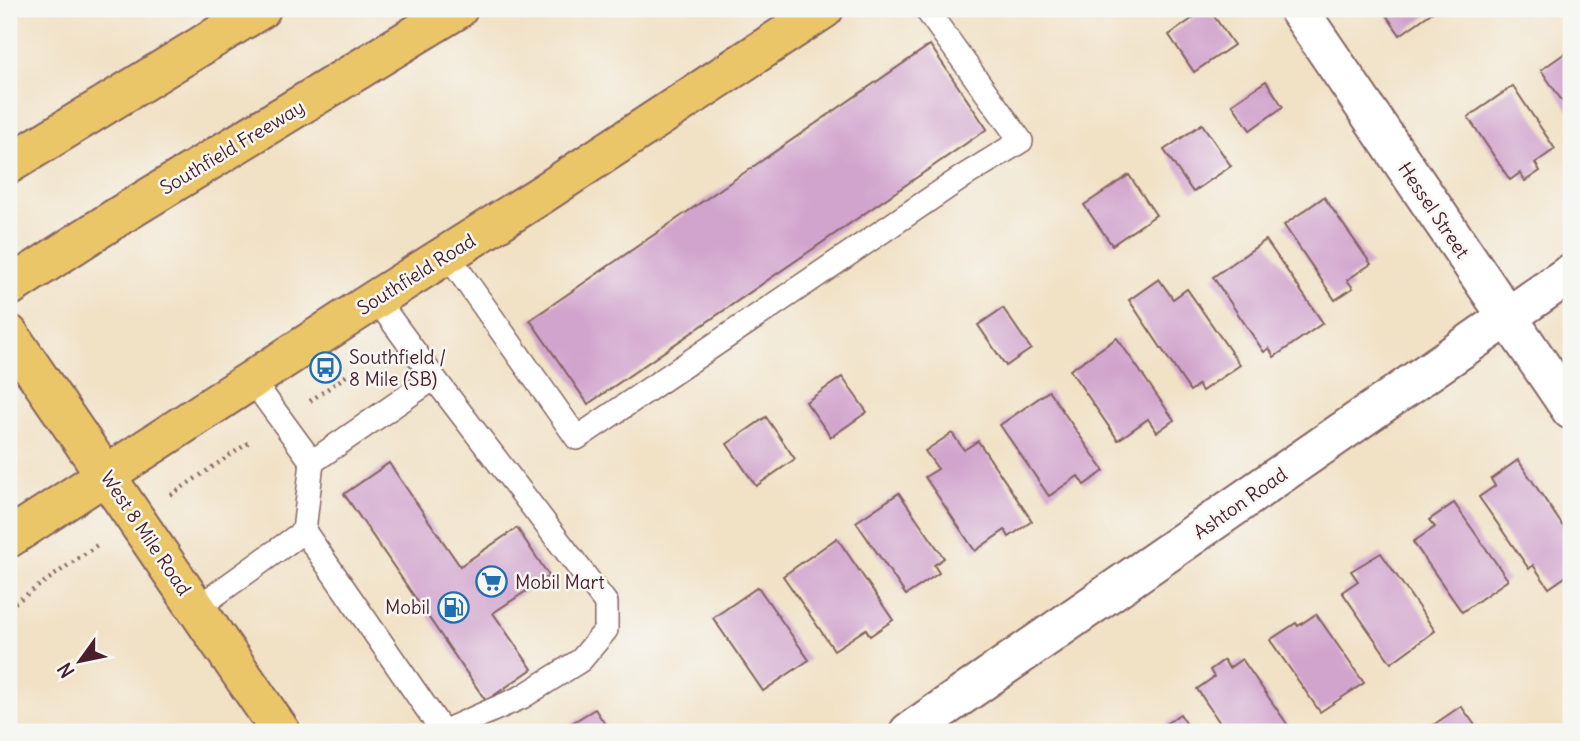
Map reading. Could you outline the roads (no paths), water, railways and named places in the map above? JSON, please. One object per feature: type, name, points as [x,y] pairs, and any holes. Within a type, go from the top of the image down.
[{"type":"main road","points":[[9,164],[261,9]]},
{"type":"main road","name":"Southfield Freeway","points":[[9,287],[119,216],[458,9]]},
{"type":"main road","name":"Southfield Road","points":[[9,538],[824,9]]},
{"type":"main road","name":"West 8 Mile Road","points":[[9,334],[281,732]]},
{"type":"street","name":"Hessel Street","points":[[1298,9],[1571,410]]},
{"type":"street","name":"Ashton Road","points":[[909,732],[1571,274]]},
{"type":"lane","points":[[447,254],[577,438],[964,176],[1021,142],[926,9]]},
{"type":"lane","points":[[252,380],[312,462],[304,531],[443,732],[522,697],[581,660],[606,630],[606,603],[376,299]]},
{"type":"lane","points":[[312,462],[434,378]]},
{"type":"lane","points":[[197,608],[304,531]]},
{"type":"place","name":"Southfield / 8 Mile (SB)","points":[[326,368]]},
{"type":"place","name":"Mobil Mart","points":[[492,582]]},
{"type":"place","name":"Mobil","points":[[453,607]]}]
